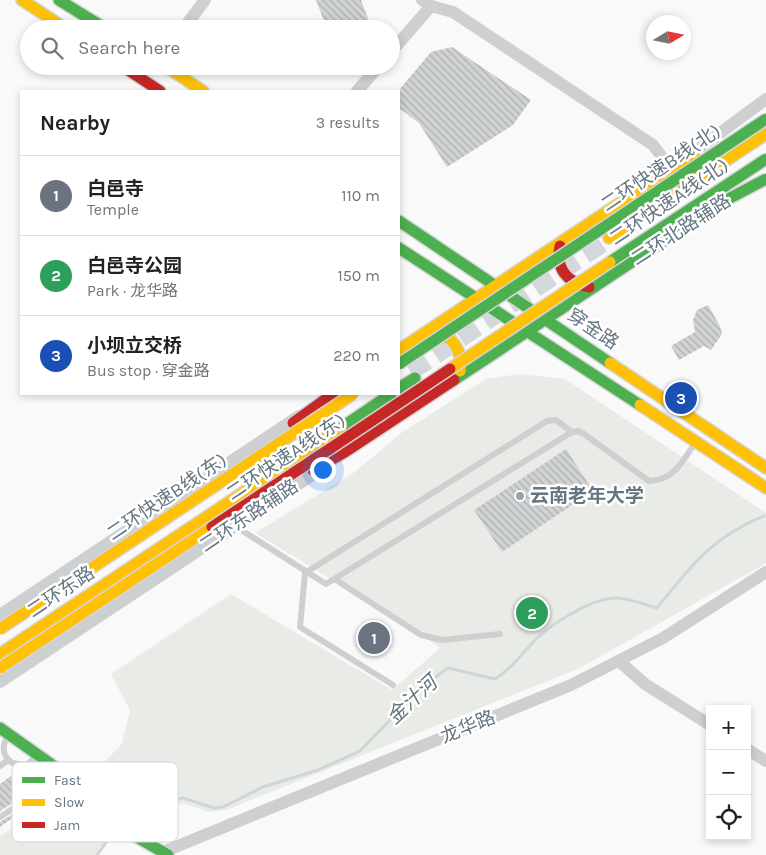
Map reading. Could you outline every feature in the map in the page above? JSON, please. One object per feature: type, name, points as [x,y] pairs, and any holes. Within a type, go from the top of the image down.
[{"type":"main road","points":[[22,0],[52,20]]},
{"type":"main road","points":[[59,0],[91,20]]},
{"type":"main road","points":[[136,75],[158,90]]},
{"type":"main road","points":[[179,75],[201,90]]},
{"type":"main road","points":[[684,174],[766,111]]},
{"type":"main road","name":"二环快速B线(北)","points":[[572,242],[684,174],[766,119]]},
{"type":"main road","points":[[400,363],[572,242],[671,169],[704,152],[766,133]]},
{"type":"main road","points":[[766,133],[611,242],[766,144]]},
{"type":"main road","points":[[701,216],[731,191],[766,149]]},
{"type":"main road","name":"二环快速A线(北)","points":[[595,279],[766,159]]},
{"type":"main road","points":[[572,242],[558,251],[558,261],[562,271],[579,286],[589,287],[595,279],[766,179]]},
{"type":"main road","name":"二环北路辅路","points":[[595,279],[701,216]]},
{"type":"main road","name":"穿金路","points":[[400,222],[766,468]]},
{"type":"main road","points":[[400,349],[496,286],[572,242]]},
{"type":"main road","name":"穿金路","points":[[400,249],[766,488]]},
{"type":"main road","name":"二环东路辅路","points":[[345,452],[546,319],[595,279]]},
{"type":"main road","name":"二环快速A线(东)","points":[[0,668],[595,279]]},
{"type":"main road","points":[[420,336],[431,332],[442,333],[451,339],[458,348],[461,358],[460,369],[450,383]]},
{"type":"main road","points":[[400,378],[412,374],[400,387]]},
{"type":"main road","points":[[239,490],[288,429],[315,405],[331,395]]},
{"type":"main road","name":"二环快速B线(东)","points":[[0,629],[351,395]]},
{"type":"main road","name":"二环东路","points":[[0,654],[375,395]]},
{"type":"main road","name":"二环东路","points":[[0,644],[389,395]]},
{"type":"main road","points":[[239,490],[310,471],[345,452]]},
{"type":"main road","points":[[0,728],[48,762]]},
{"type":"main road","points":[[144,842],[163,854]]},
{"type":"street","points":[[190,20],[205,0]]},
{"type":"street","points":[[400,40],[427,3],[453,12],[653,145],[671,169],[766,99]]},
{"type":"street","points":[[358,90],[371,75]]},
{"type":"street","name":"二环北路辅路","points":[[701,216],[766,179]]},
{"type":"street","points":[[0,615],[315,405]]},
{"type":"street","name":"二环东路辅路","points":[[0,682],[345,452]]},
{"type":"street","name":"龙华路","points":[[163,854],[571,685],[663,638],[766,572]]},
{"type":"street","points":[[619,661],[645,684],[706,722]]},
{"type":"street","points":[[748,750],[766,762]]},
{"type":"lane","points":[[305,573],[547,421],[556,420],[572,432]]},
{"type":"lane","points":[[235,526],[305,573],[326,584],[336,580],[572,432],[578,431],[584,434],[649,481],[658,481],[670,476],[696,442]]},
{"type":"lane","points":[[305,573],[300,627],[393,685]]},
{"type":"lane","points":[[336,580],[421,634],[442,640],[500,634]]},
{"type":"lane","points":[[10,734],[3,747],[8,760],[13,762]]},
{"type":"lane","points":[[31,762],[37,754]]},
{"type":"lane","points":[[0,766],[8,760]]},
{"type":"lane","points":[[0,817],[12,809]]},
{"type":"shaded area","points":[[519,374],[565,379],[766,513],[766,563],[580,668],[226,810],[209,812],[184,804],[178,805],[178,762],[104,762],[122,744],[130,710],[111,674],[231,594],[392,690],[440,648],[416,631],[255,533],[355,472],[401,433],[486,379]]},
{"type":"shaded area","points":[[12,828],[12,842],[106,842],[94,855],[0,855],[0,836]]},
{"type":"building","points":[[316,0],[361,0],[369,20],[324,20]]},
{"type":"building","points":[[452,47],[531,100],[513,125],[447,167],[419,123],[400,109],[399,90],[431,52]]},
{"type":"building","points":[[708,305],[720,326],[722,334],[711,350],[704,346],[679,360],[671,346],[695,332],[693,320],[697,310]]},
{"type":"building","name":"云南老年大学","points":[[566,449],[593,491],[502,552],[474,510]]},
{"type":"building","points":[[11,776],[12,777],[12,803],[0,811],[0,784]]},
{"type":"building","points":[[12,814],[12,818],[0,827],[0,822]]},
{"type":"waterway","name":"金汁河","points":[[178,799],[183,798],[214,808],[223,807],[263,787],[318,770],[360,751],[423,686],[448,668],[495,679],[512,665],[543,633],[573,612],[596,602],[621,598],[657,608],[692,566],[716,543],[764,516]]},
{"type":"waterway","name":"金汁河","points":[[97,855],[106,842]]},
{"type":"tunnel","points":[[410,371],[609,238]]},
{"type":"traffic: fast","points":[[59,0],[91,20]]},
{"type":"traffic: fast","points":[[400,363],[766,119]]},
{"type":"traffic: fast","points":[[610,262],[766,159]]},
{"type":"traffic: fast","points":[[730,198],[766,179]]},
{"type":"traffic: fast","points":[[454,380],[701,216],[721,200]]},
{"type":"traffic: fast","points":[[400,222],[610,363]]},
{"type":"traffic: fast","points":[[400,249],[640,405]]},
{"type":"traffic: fast","points":[[400,387],[415,378]]},
{"type":"traffic: fast","points":[[339,429],[390,395]]},
{"type":"traffic: fast","points":[[0,728],[48,762]]},
{"type":"traffic: fast","points":[[145,842],[168,855]]},
{"type":"traffic: slow","points":[[22,0],[52,20]]},
{"type":"traffic: slow","points":[[179,75],[201,90]]},
{"type":"traffic: slow","points":[[609,238],[766,134]]},
{"type":"traffic: slow","points":[[400,349],[671,169],[694,156]]},
{"type":"traffic: slow","points":[[450,369],[610,262]]},
{"type":"traffic: slow","points":[[432,332],[446,336],[455,345],[460,356],[460,371]]},
{"type":"traffic: slow","points":[[610,363],[766,468]]},
{"type":"traffic: slow","points":[[0,629],[351,395]]},
{"type":"traffic: slow","points":[[640,405],[766,488]]},
{"type":"traffic: slow","points":[[0,654],[339,429]]},
{"type":"traffic: slow","points":[[0,668],[212,527]]},
{"type":"traffic: jam","points":[[136,75],[158,90]]},
{"type":"traffic: jam","points":[[560,246],[559,261],[564,273],[574,282],[589,287]]},
{"type":"traffic: jam","points":[[212,527],[450,369]]},
{"type":"traffic: jam","points":[[313,470],[345,452],[454,380]]},
{"type":"traffic: jam","points":[[293,423],[332,395]]},
{"type":"place","name":"小坝立交桥","points":[[681,398]]},
{"type":"place","name":"云南老年大学","points":[[520,496]]},
{"type":"place","name":"白邑寺公园","points":[[532,613]]},
{"type":"place","name":"白邑寺","points":[[374,638]]}]
